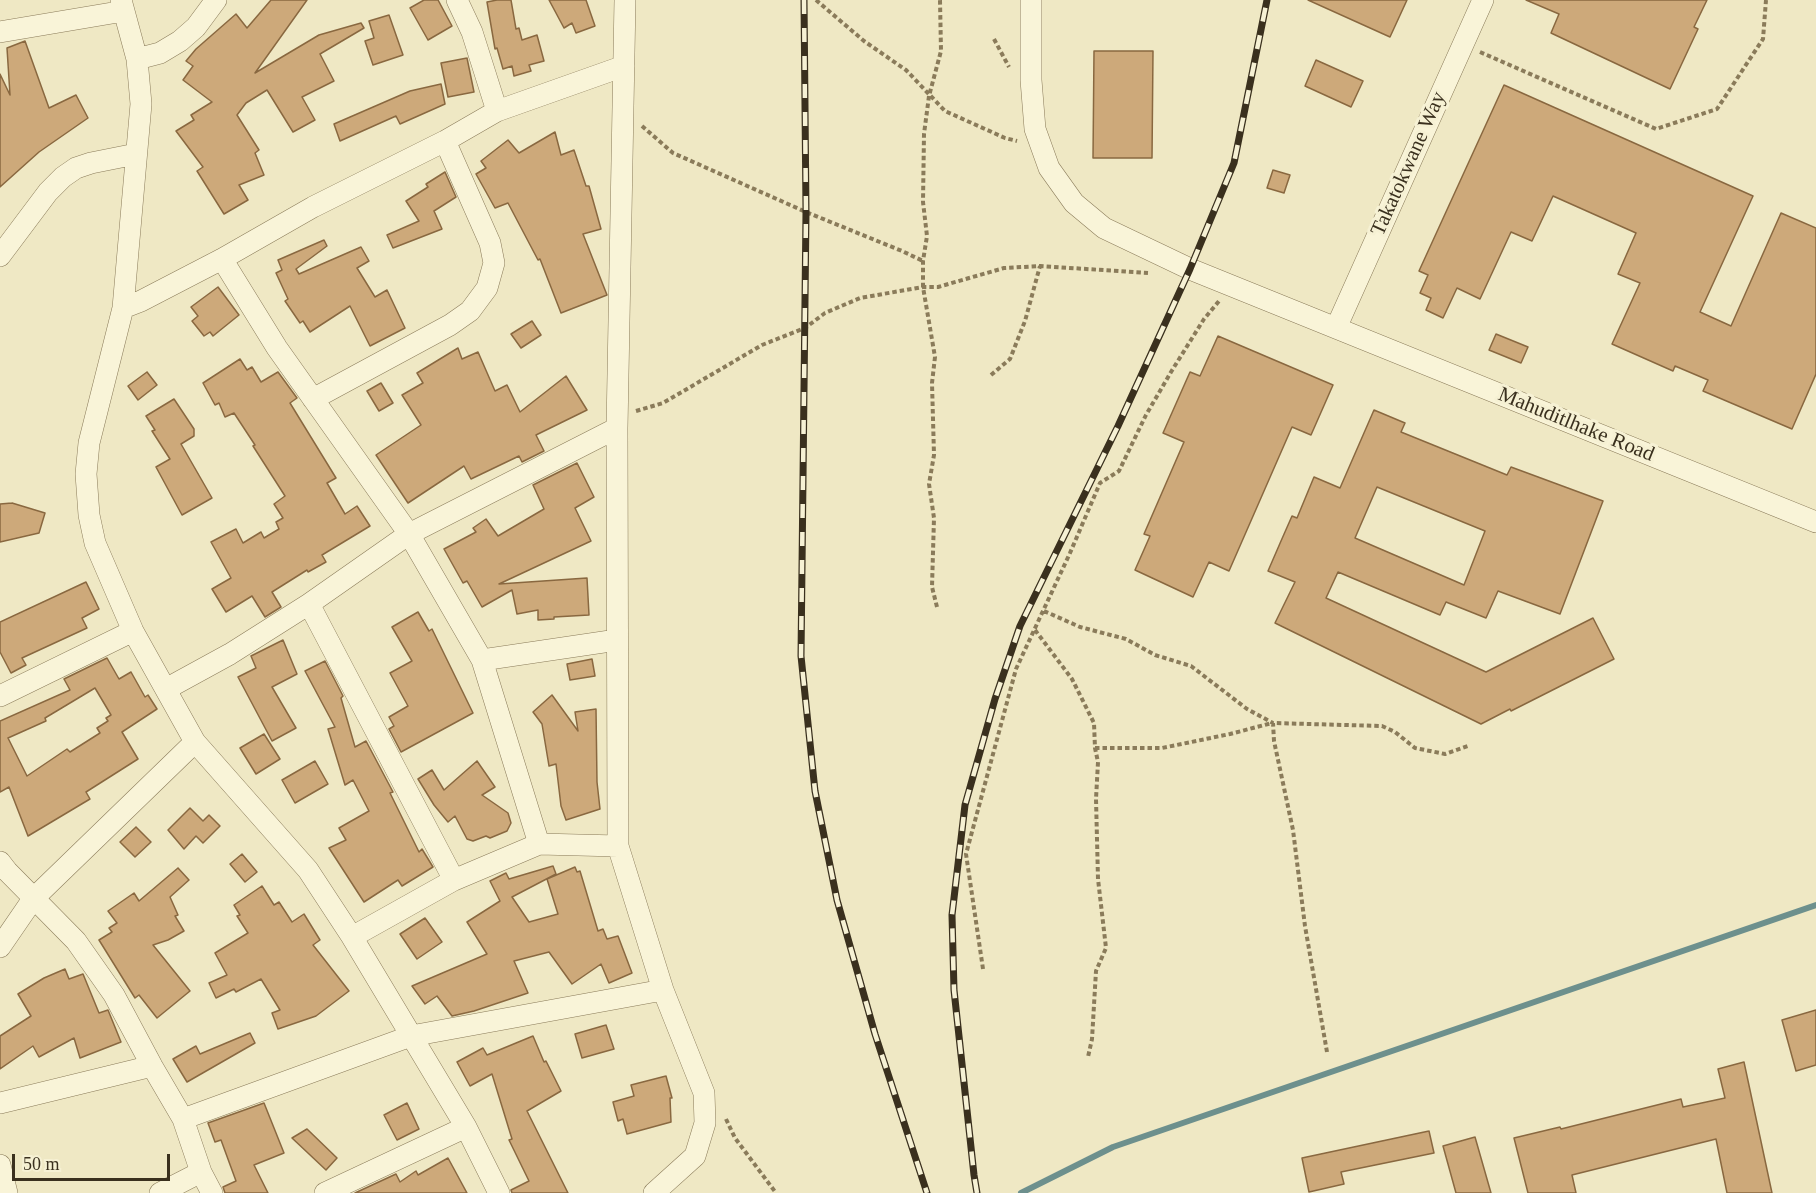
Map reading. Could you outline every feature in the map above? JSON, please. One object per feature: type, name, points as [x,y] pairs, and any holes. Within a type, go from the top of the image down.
[{"type":"street","points":[[137,59],[160,53],[180,41],[196,27],[216,0]]},
{"type":"street","points":[[457,0],[472,32],[497,111]]},
{"type":"street","points":[[625,0],[622,421],[616,640],[618,846],[663,990],[704,1093],[705,1123],[695,1156],[654,1193]]},
{"type":"street","name":"Mahuditlhake Road","points":[[1031,0],[1031,80],[1035,129],[1049,168],[1074,203],[1104,228],[1190,269],[1816,522]]},
{"type":"street","name":"Takatokwane Way","points":[[1336,328],[1483,0]]},
{"type":"street","points":[[0,32],[123,6],[137,59],[141,104],[123,308],[89,443],[86,474],[89,515],[95,543],[134,631],[195,742],[308,870],[352,937],[466,1127],[499,1193]]},
{"type":"street","points":[[123,308],[222,259],[313,207],[445,141],[497,111],[624,66]]},
{"type":"street","points":[[313,399],[450,325],[470,311],[487,288],[494,262],[490,243],[445,141]]},
{"type":"street","points":[[0,256],[48,192],[63,177],[76,168],[91,163],[136,154]]},
{"type":"street","points":[[222,259],[277,348],[409,534],[482,660],[539,844]]},
{"type":"street","points":[[166,689],[231,654],[309,604],[409,534],[622,421]]},
{"type":"street","points":[[309,604],[454,880]]},
{"type":"street","points":[[0,696],[134,631]]},
{"type":"street","points":[[482,660],[616,640]]},
{"type":"street","points":[[0,947],[33,898],[195,742]]},
{"type":"street","points":[[352,937],[454,880],[539,844],[618,846]]},
{"type":"street","points":[[0,861],[75,941],[114,995],[183,1119],[201,1172],[212,1193]]},
{"type":"street","points":[[183,1119],[411,1036],[663,990]]},
{"type":"street","points":[[0,1103],[152,1066]]},
{"type":"street","points":[[325,1193],[466,1127]]},
{"type":"street","points":[[0,1165],[7,1193]]},
{"type":"street","points":[[160,1193],[201,1172]]},
{"type":"path","points":[[816,0],[864,41],[906,70],[945,111],[1005,138],[1041,147]]},
{"type":"path","points":[[937,607],[932,587],[934,518],[929,484],[934,455],[932,382],[935,357],[923,287],[923,261],[927,236],[923,202],[924,134],[929,96],[941,51],[940,0]]},
{"type":"path","points":[[1463,44],[1656,129],[1717,109],[1763,39],[1766,0]]},
{"type":"path","points":[[640,124],[673,153],[923,261]]},
{"type":"path","points":[[622,421],[663,403],[762,345],[805,328],[825,313],[860,298],[923,287],[930,289],[1004,268],[1040,266],[1156,274]]},
{"type":"path","points":[[991,375],[1010,359],[1025,321],[1040,266]]},
{"type":"path","points":[[982,969],[966,854],[1016,669],[1100,483],[1119,471],[1146,415],[1171,372],[1204,319],[1220,300],[1211,296]]},
{"type":"path","points":[[1044,611],[1080,627],[1126,639],[1155,655],[1191,666],[1247,709],[1273,723]]},
{"type":"path","points":[[1035,630],[1072,679],[1094,723],[1098,762],[1096,799],[1098,879],[1106,948],[1096,971],[1092,1039],[1088,1057]]},
{"type":"path","points":[[1273,723],[1274,741],[1293,830],[1305,926],[1327,1052]]},
{"type":"path","points":[[1095,748],[1162,748],[1273,723],[1382,726],[1395,732],[1415,748],[1445,754],[1468,746]]},
{"type":"path","points":[[726,1118],[735,1138],[776,1193]]},
{"type":"building","points":[[271,0],[307,0],[255,73],[319,35],[361,23],[364,28],[320,54],[334,81],[302,97],[315,120],[293,132],[267,90],[246,103],[237,115],[259,150],[255,153],[264,175],[239,185],[248,200],[224,214],[197,171],[203,167],[176,131],[194,120],[191,115],[212,102],[183,80],[193,66],[186,61],[196,49],[236,14],[247,28]]},
{"type":"building","points":[[424,0],[438,0],[452,26],[428,40],[410,8]]},
{"type":"building","points":[[511,0],[516,29],[519,28],[522,40],[537,35],[544,61],[529,65],[531,71],[514,76],[512,66],[503,69],[497,48],[495,49],[487,2]]},
{"type":"building","points":[[549,0],[586,0],[595,26],[576,33],[572,23],[564,28]]},
{"type":"building","points":[[1308,0],[1407,0],[1390,37]]},
{"type":"building","points":[[1526,0],[1707,0],[1694,27],[1698,29],[1670,89],[1551,33],[1559,14]]},
{"type":"building","points":[[389,15],[403,55],[373,65],[365,41],[374,38],[369,21]]},
{"type":"building","points":[[25,41],[49,108],[76,95],[88,118],[39,152],[0,187],[0,74],[10,95],[7,48]]},
{"type":"building","points":[[1094,51],[1153,51],[1152,158],[1093,158]]},
{"type":"building","points":[[467,58],[474,92],[448,97],[441,63]]},
{"type":"building","points":[[1316,60],[1363,81],[1351,107],[1305,86]]},
{"type":"building","points":[[441,84],[445,104],[400,124],[396,116],[340,141],[334,124],[410,91]]},
{"type":"building","points":[[1504,85],[1753,196],[1700,312],[1731,326],[1781,213],[1816,228],[1816,374],[1792,429],[1703,391],[1708,380],[1675,366],[1673,371],[1612,344],[1640,283],[1618,274],[1636,233],[1553,196],[1532,241],[1511,232],[1480,299],[1457,288],[1443,318],[1426,310],[1431,298],[1420,293],[1428,275],[1419,271]]},
{"type":"building","points":[[555,132],[561,155],[574,150],[586,186],[589,186],[601,229],[583,234],[607,295],[561,313],[540,259],[538,260],[508,203],[495,208],[476,174],[486,168],[481,161],[508,140],[519,153]]},
{"type":"building","points":[[1273,170],[1290,175],[1284,193],[1267,188]]},
{"type":"building","points":[[445,172],[456,197],[434,211],[442,229],[393,248],[387,235],[419,221],[406,201],[428,187],[426,184]]},
{"type":"building","points":[[324,240],[327,246],[296,269],[299,274],[361,247],[369,261],[357,268],[375,297],[387,290],[405,328],[370,346],[350,306],[310,332],[303,321],[300,323],[285,301],[288,299],[276,273],[282,270],[278,260]]},
{"type":"building","points":[[218,287],[239,315],[213,336],[210,332],[204,336],[192,321],[198,316],[191,307]]},
{"type":"building","points":[[532,321],[541,335],[521,348],[511,334]]},
{"type":"building","points":[[1496,334],[1528,347],[1521,363],[1489,350]]},
{"type":"building","points":[[1218,336],[1333,385],[1311,435],[1292,427],[1229,571],[1209,562],[1193,597],[1135,570],[1150,536],[1144,534],[1184,442],[1163,433],[1190,372],[1200,376]]},
{"type":"building","points":[[458,348],[462,359],[478,352],[495,391],[507,385],[520,412],[566,376],[587,410],[536,435],[544,451],[522,462],[519,456],[471,479],[464,466],[408,503],[376,455],[421,425],[402,395],[423,383],[417,373]]},
{"type":"building","points":[[240,359],[247,370],[252,367],[261,382],[278,372],[297,398],[290,403],[336,478],[327,483],[345,514],[357,506],[370,526],[322,555],[326,562],[308,572],[307,570],[272,592],[281,607],[265,617],[252,596],[226,612],[212,589],[231,578],[211,542],[236,529],[243,543],[261,532],[264,538],[279,529],[276,522],[283,518],[274,504],[285,496],[253,446],[255,445],[234,413],[225,417],[219,403],[215,405],[203,383]]},
{"type":"building","points":[[147,372],[157,385],[138,400],[128,386]]},
{"type":"building","points":[[381,383],[393,403],[379,411],[367,391]]},
{"type":"building","points":[[174,399],[194,429],[194,436],[181,444],[212,498],[182,515],[156,467],[170,459],[152,431],[155,430],[146,416]]},
{"type":"building","points":[[1374,410],[1405,423],[1401,432],[1507,475],[1511,467],[1603,501],[1560,614],[1498,591],[1486,618],[1446,602],[1440,615],[1338,572],[1326,598],[1486,672],[1593,618],[1614,659],[1481,724],[1275,623],[1295,582],[1268,571],[1292,516],[1297,518],[1314,477],[1340,488]],"holes":[[[1377,487],[1485,531],[1464,585],[1355,538]]]},
{"type":"building","points":[[577,463],[594,497],[575,508],[591,541],[499,584],[587,578],[589,615],[538,620],[538,610],[517,614],[512,590],[482,607],[467,581],[463,583],[444,549],[476,532],[473,528],[486,519],[498,536],[544,509],[533,485]]},
{"type":"building","points":[[12,503],[45,513],[39,533],[0,542],[0,504]]},
{"type":"building","points":[[86,582],[99,609],[82,618],[87,628],[22,658],[26,665],[11,673],[0,652],[0,622]]},
{"type":"building","points":[[418,612],[429,631],[432,629],[473,713],[401,752],[389,729],[394,726],[389,717],[408,706],[390,673],[412,661],[392,627]]},
{"type":"building","points":[[283,640],[297,674],[272,687],[296,728],[272,741],[238,677],[256,668],[251,656]]},
{"type":"building","points":[[107,658],[119,679],[131,672],[145,697],[148,695],[157,709],[122,732],[138,759],[86,792],[90,799],[28,836],[9,787],[0,792],[0,721],[70,690],[64,679]],"holes":[[[95,688],[111,715],[106,718],[108,721],[97,728],[100,733],[70,752],[67,749],[27,776],[8,738],[46,721],[45,718]]]},
{"type":"building","points":[[592,659],[595,676],[570,680],[567,664]]},
{"type":"building","points":[[325,661],[343,696],[341,698],[355,747],[366,741],[393,792],[390,793],[419,852],[422,849],[433,867],[402,886],[398,880],[364,902],[329,848],[346,840],[339,828],[369,811],[353,780],[345,785],[328,729],[335,727],[305,671]]},
{"type":"building","points":[[552,695],[578,731],[575,712],[596,709],[597,782],[600,809],[566,820],[561,806],[556,764],[549,766],[542,724],[533,712]]},
{"type":"building","points":[[264,734],[280,759],[256,774],[240,748]]},
{"type":"building","points":[[315,761],[328,784],[295,803],[282,780]]},
{"type":"building","points":[[477,761],[495,787],[482,795],[508,813],[511,823],[507,831],[490,838],[486,836],[473,841],[467,839],[455,816],[448,822],[418,779],[432,770],[444,790]]},
{"type":"building","points":[[190,808],[203,821],[209,815],[220,826],[203,843],[196,836],[184,849],[168,830]]},
{"type":"building","points":[[136,827],[151,842],[135,857],[120,842]]},
{"type":"building","points":[[242,854],[257,872],[245,882],[230,864]]},
{"type":"building","points":[[553,866],[556,874],[512,897],[529,922],[558,914],[547,879],[575,867],[577,872],[580,871],[598,931],[603,929],[607,939],[618,936],[632,973],[609,983],[601,964],[572,984],[549,952],[514,961],[528,993],[452,1016],[437,996],[425,1004],[412,986],[487,954],[467,922],[500,901],[490,881],[506,873],[509,879]]},
{"type":"building","points":[[178,868],[189,880],[170,897],[178,915],[175,916],[184,931],[153,945],[190,991],[157,1018],[139,995],[135,998],[99,940],[112,932],[109,928],[117,923],[108,911],[134,893],[139,901]]},
{"type":"building","points":[[262,886],[274,905],[279,902],[292,922],[304,914],[320,940],[313,945],[349,991],[316,1016],[278,1029],[272,1013],[280,1010],[261,979],[236,992],[234,989],[216,998],[209,983],[227,975],[215,953],[248,933],[237,916],[240,915],[234,905]]},
{"type":"building","points":[[425,918],[442,942],[417,959],[400,934]]},
{"type":"building","points":[[65,969],[69,979],[83,974],[99,1013],[108,1010],[121,1042],[80,1058],[74,1038],[39,1057],[33,1046],[0,1069],[0,1036],[31,1016],[18,994],[44,978]]},
{"type":"building","points":[[1816,1010],[1816,1065],[1796,1071],[1782,1020]]},
{"type":"building","points":[[606,1025],[614,1049],[582,1058],[575,1034]]},
{"type":"building","points":[[250,1033],[255,1043],[187,1082],[173,1059],[196,1046],[200,1054]]},
{"type":"building","points":[[533,1036],[544,1062],[546,1061],[561,1091],[527,1111],[568,1193],[512,1193],[511,1190],[529,1181],[509,1140],[512,1139],[492,1074],[470,1086],[457,1062],[483,1048],[487,1055]]},
{"type":"building","points":[[1744,1062],[1772,1193],[1727,1193],[1716,1139],[1572,1175],[1576,1193],[1528,1193],[1514,1138],[1560,1127],[1561,1129],[1681,1099],[1683,1107],[1725,1098],[1718,1069]]},
{"type":"building","points":[[666,1076],[672,1098],[670,1098],[671,1122],[627,1134],[623,1119],[618,1121],[613,1102],[634,1096],[631,1085]]},
{"type":"building","points":[[264,1103],[284,1153],[254,1165],[268,1193],[225,1193],[223,1187],[236,1181],[221,1140],[215,1142],[208,1123]]},
{"type":"building","points":[[407,1103],[419,1129],[397,1140],[384,1115]]},
{"type":"building","points":[[307,1129],[337,1158],[326,1170],[292,1138]]},
{"type":"building","points":[[1429,1131],[1434,1153],[1341,1172],[1344,1184],[1309,1192],[1302,1158]]},
{"type":"building","points":[[1475,1137],[1491,1193],[1456,1193],[1443,1146]]},
{"type":"building","points":[[448,1158],[467,1193],[355,1193],[396,1174],[400,1182],[416,1171],[418,1175]]},
{"type":"waterway","points":[[1021,1193],[1113,1147],[1816,905]]},
{"type":"railway","points":[[804,0],[806,212],[801,656],[815,791],[837,900],[875,1034],[927,1193]]},
{"type":"railway","points":[[977,1193],[954,990],[952,915],[965,805],[995,699],[1020,626],[1118,426],[1190,269],[1234,163],[1267,0]]}]
